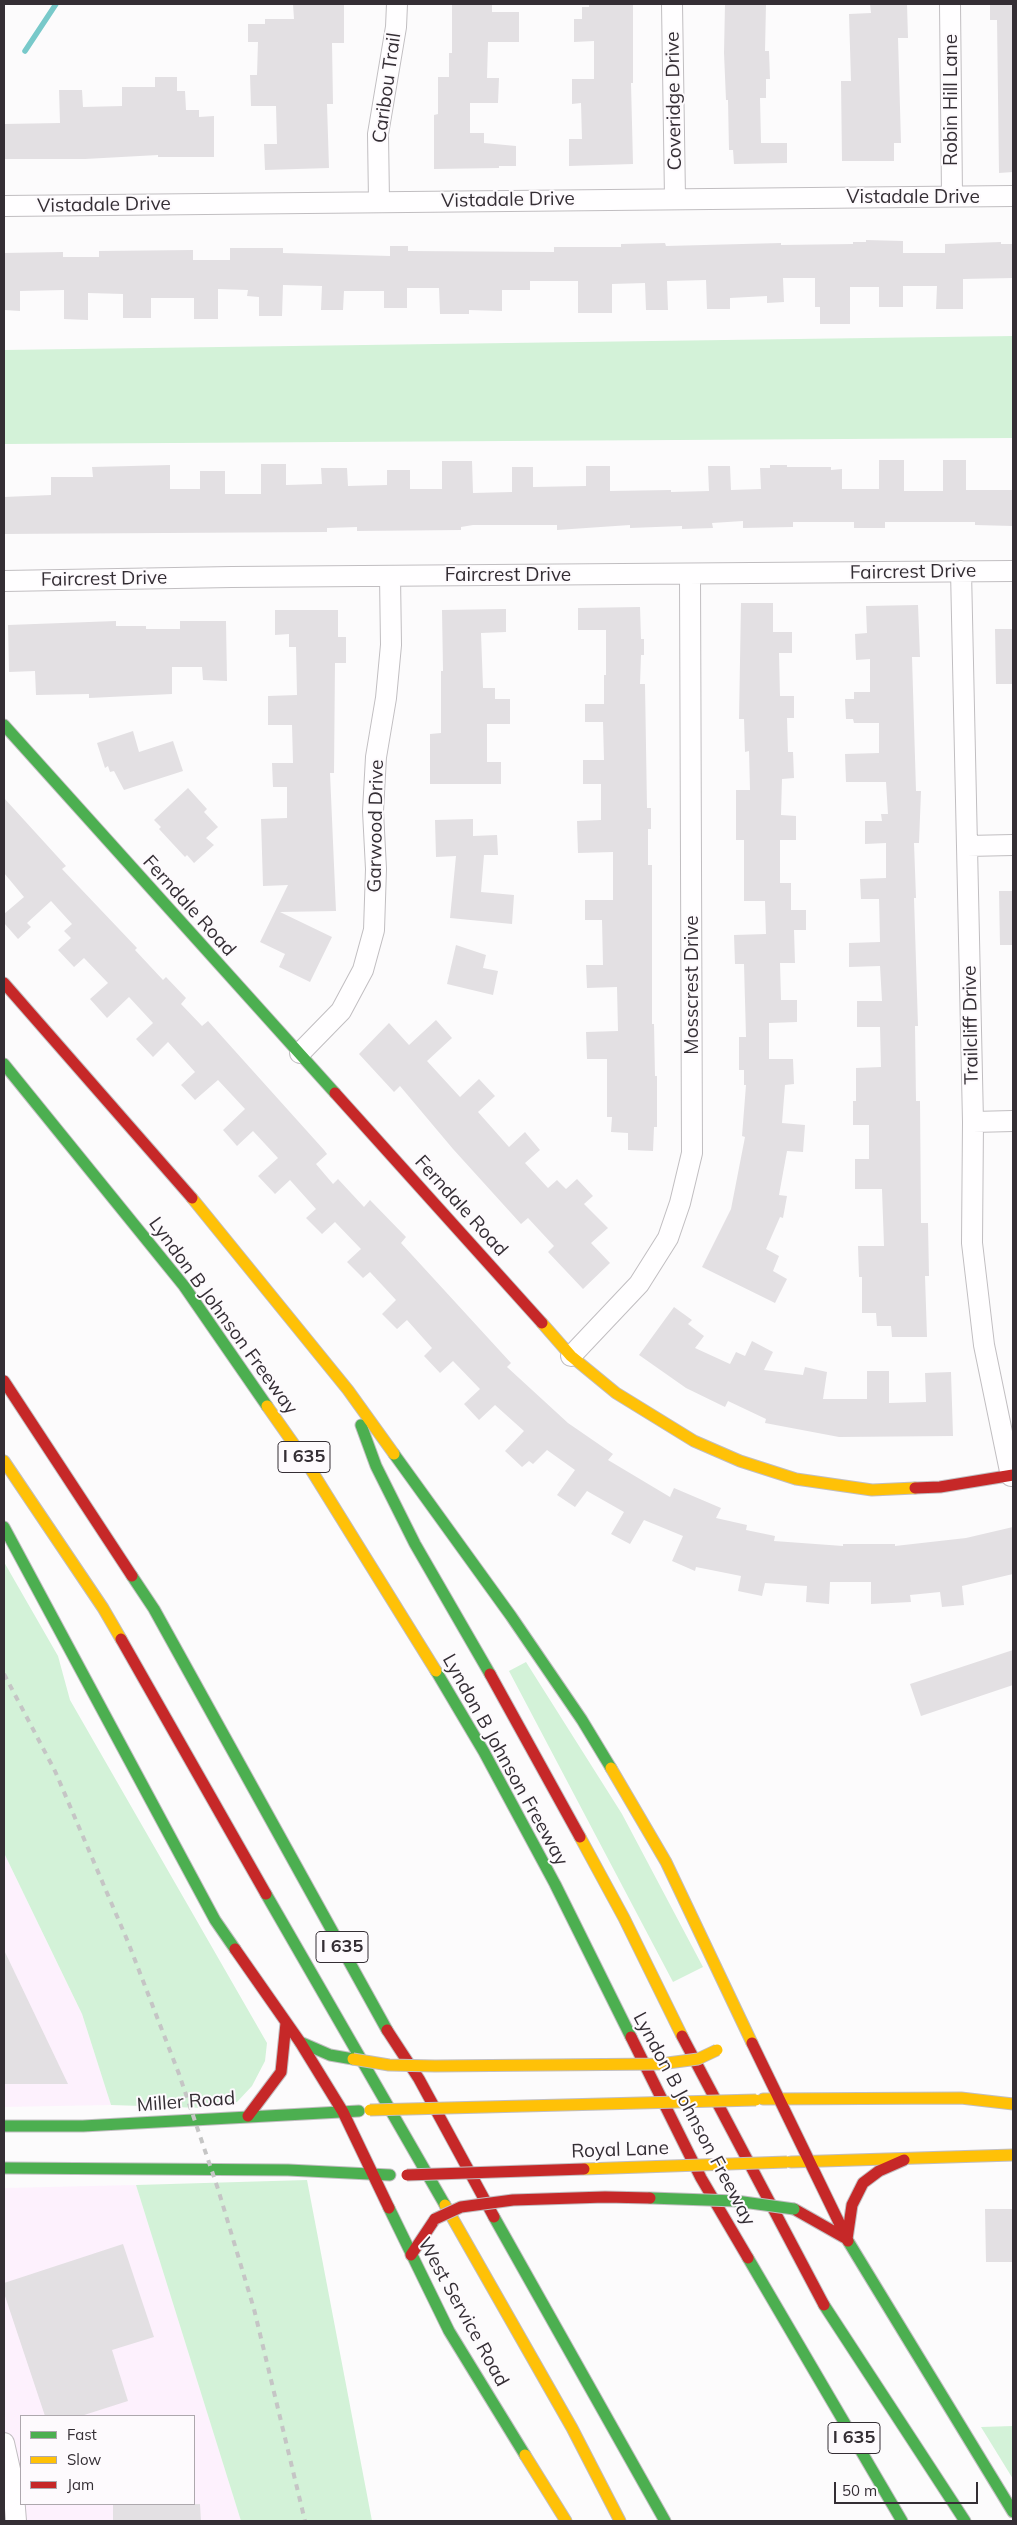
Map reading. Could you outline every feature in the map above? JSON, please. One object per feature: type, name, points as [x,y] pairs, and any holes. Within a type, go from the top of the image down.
[{"type":"main road","name":"Ferndale Road","points":[[4,725],[571,1356],[616,1393],[694,1441],[740,1461],[796,1479],[872,1490],[940,1487],[1012,1476]]},
{"type":"main road","points":[[4,983],[209,1218],[348,1390],[582,1720],[666,1862],[739,2025],[779,2099],[847,2239],[1013,2512]]},
{"type":"main road","name":"Lyndon B Johnson Freeway","points":[[4,1064],[184,1286],[305,1460],[386,1588],[484,1752],[531,1840],[701,2178],[902,2521]]},
{"type":"main road","name":"I 635","points":[[4,1381],[154,1609],[386,2027],[419,2079],[523,2270],[665,2521]]},
{"type":"main road","points":[[348,1390],[376,1466],[415,1544],[538,1760],[624,1918],[659,1991],[825,2308],[965,2521]]},
{"type":"main road","points":[[4,1461],[103,1608],[567,2419],[620,2521]]},
{"type":"main road","name":"West Service Road","points":[[4,1527],[216,1920],[300,2042],[344,2112],[373,2176],[449,2331],[566,2521]]},
{"type":"main road","points":[[248,2116],[281,2072],[286,2023]]},
{"type":"main road","points":[[300,2042],[330,2054],[353,2059],[389,2065],[435,2066],[660,2064],[698,2059],[720,2047]]},
{"type":"main road","points":[[779,2099],[961,2098],[1013,2104]]},
{"type":"main road","name":"Miller Road","points":[[4,2126],[83,2126],[370,2110],[779,2099]]},
{"type":"main road","name":"Royal Lane","points":[[4,2168],[288,2170],[373,2176],[807,2160],[1013,2155]]},
{"type":"main road","points":[[847,2239],[852,2205],[863,2183],[878,2170],[908,2158]]},
{"type":"main road","points":[[411,2255],[435,2219],[461,2207],[513,2200],[596,2197],[736,2201],[794,2209],[847,2239]]},
{"type":"street","name":"Caribou Trail","points":[[378,201],[378,134],[396,27],[397,4]]},
{"type":"street","name":"Coveridge Drive","points":[[672,4],[675,198]]},
{"type":"street","name":"Robin Hill Lane","points":[[950,4],[952,196]]},
{"type":"street","name":"Vistadale Drive","points":[[4,206],[1013,196]]},
{"type":"street","name":"Trailcliff Drive","points":[[961,571],[973,1122],[972,1244],[975,1282],[984,1345],[1012,1476]]},
{"type":"street","name":"Faircrest Drive","points":[[4,581],[1013,571]]},
{"type":"street","name":"Mosscrest Drive","points":[[571,1356],[639,1284],[668,1238],[680,1204],[692,1153],[690,575]]},
{"type":"street","name":"Garwood Drive","points":[[300,1053],[341,1011],[363,970],[374,930],[376,869],[373,812],[376,757],[386,698],[391,644],[390,576]]},
{"type":"street","points":[[967,846],[1013,845]]},
{"type":"street","points":[[973,1122],[1013,1121]]},
{"type":"street","points":[[4,2443],[13,2484],[16,2521]]},
{"type":"shaded area","points":[[4,1853],[82,2014],[111,2105],[4,2107]]},
{"type":"shaded area","points":[[136,2185],[241,2521],[4,2521],[4,2188]]},
{"type":"green space","points":[[1013,336],[1013,438],[4,444],[4,350]]},
{"type":"green space","points":[[4,1562],[58,1656],[70,1700],[267,2043],[265,2061],[252,2086],[237,2102],[202,2108],[111,2105],[82,2014],[4,1853]]},
{"type":"green space","points":[[526,1662],[622,1814],[703,1967],[673,1982],[509,1671]]},
{"type":"green space","points":[[307,2180],[372,2521],[241,2521],[136,2185]]},
{"type":"green space","points":[[1013,2426],[1013,2479],[981,2427]]},
{"type":"building","points":[[293,4],[344,4],[344,43],[332,43],[333,104],[327,104],[329,168],[265,170],[264,144],[277,144],[276,106],[251,106],[250,75],[257,75],[258,42],[248,42],[248,24],[265,24],[265,19],[294,19]]},
{"type":"building","points":[[452,4],[492,4],[492,12],[519,12],[519,42],[488,42],[487,78],[499,78],[498,103],[470,103],[470,133],[484,133],[484,143],[516,146],[516,166],[434,169],[434,115],[438,114],[438,77],[449,77],[449,53],[452,53]]},
{"type":"building","points":[[589,4],[633,4],[633,83],[631,83],[633,164],[569,166],[569,139],[582,139],[581,103],[572,104],[572,79],[594,79],[594,41],[574,42],[574,19],[582,19],[582,7],[589,7]]},
{"type":"building","points":[[725,4],[766,4],[765,51],[769,51],[770,79],[766,79],[766,98],[760,98],[761,143],[787,143],[787,163],[734,164],[733,150],[729,150],[728,100],[726,100],[724,53]]},
{"type":"building","points":[[870,4],[907,4],[908,38],[898,38],[901,143],[894,143],[894,161],[842,161],[841,81],[851,81],[849,14],[871,13]]},
{"type":"building","points":[[990,4],[1013,4],[1013,172],[999,173],[997,20],[990,20]]},
{"type":"building","points":[[155,77],[177,77],[177,91],[185,91],[186,110],[199,110],[199,117],[214,116],[214,157],[158,157],[158,155],[85,159],[4,159],[4,124],[60,123],[59,90],[82,90],[83,107],[122,106],[122,87],[155,87]]},
{"type":"building","points":[[866,240],[903,241],[903,253],[945,253],[945,244],[1001,242],[1001,244],[1013,244],[1013,278],[963,279],[963,309],[936,309],[937,286],[903,286],[903,307],[879,307],[879,287],[850,287],[850,324],[820,324],[820,307],[815,307],[815,278],[783,278],[784,302],[767,303],[767,296],[730,298],[730,309],[707,309],[706,280],[667,281],[668,310],[646,310],[645,283],[612,284],[612,313],[578,313],[578,281],[530,281],[530,290],[502,290],[502,311],[469,310],[469,314],[440,314],[439,288],[407,288],[407,308],[384,308],[384,291],[344,291],[343,310],[321,310],[322,286],[283,285],[282,316],[259,316],[259,297],[247,296],[248,290],[218,289],[218,319],[194,319],[194,298],[151,298],[151,318],[123,318],[123,294],[88,293],[88,320],[64,319],[64,290],[20,291],[20,311],[4,310],[4,253],[63,252],[63,257],[99,257],[99,251],[193,250],[193,260],[230,260],[230,248],[283,248],[283,253],[390,256],[390,246],[408,246],[408,251],[554,252],[554,247],[621,247],[621,244],[665,243],[666,246],[781,243],[781,245],[853,244],[853,242],[866,242]]},
{"type":"building","points":[[879,460],[904,460],[904,491],[943,491],[943,460],[966,460],[966,490],[1013,490],[1013,526],[975,525],[975,522],[885,522],[885,528],[854,528],[854,522],[793,522],[793,527],[743,528],[743,521],[712,523],[713,528],[682,529],[682,526],[630,528],[630,525],[557,530],[557,525],[473,525],[461,527],[461,530],[357,531],[357,527],[327,528],[327,532],[4,534],[4,497],[51,495],[51,477],[93,477],[92,467],[170,465],[170,489],[200,489],[200,471],[225,471],[225,494],[261,494],[261,464],[286,464],[286,485],[322,484],[321,468],[347,468],[348,486],[387,485],[387,470],[410,470],[410,489],[442,489],[442,461],[472,461],[473,493],[512,492],[512,467],[533,467],[533,487],[586,486],[586,466],[610,466],[610,491],[671,490],[671,492],[709,491],[708,466],[730,466],[731,490],[761,489],[760,468],[770,468],[770,465],[831,467],[831,470],[842,469],[842,489],[879,489]]},
{"type":"building","points":[[741,603],[773,603],[773,632],[792,632],[792,653],[779,653],[780,696],[794,696],[794,718],[787,718],[788,752],[793,752],[794,778],[782,779],[781,815],[796,816],[796,840],[780,840],[780,883],[791,883],[791,910],[806,910],[806,930],[794,930],[795,963],[780,963],[781,1000],[797,1000],[797,1022],[769,1023],[769,1059],[793,1059],[794,1084],[785,1085],[782,1123],[805,1125],[803,1152],[787,1151],[779,1195],[787,1196],[783,1218],[780,1217],[766,1249],[779,1256],[773,1271],[787,1279],[775,1303],[702,1267],[731,1209],[745,1137],[742,1136],[746,1085],[744,1085],[744,1070],[739,1070],[739,1037],[746,1037],[744,964],[735,964],[734,935],[766,934],[765,901],[744,901],[744,840],[736,840],[736,790],[750,790],[749,751],[745,752],[744,719],[739,719]]},
{"type":"building","points":[[918,605],[920,657],[912,657],[916,791],[921,791],[919,843],[914,843],[918,1026],[915,1026],[916,1101],[920,1101],[921,1223],[928,1223],[929,1276],[925,1276],[927,1337],[892,1337],[891,1326],[877,1326],[876,1313],[862,1313],[862,1277],[859,1277],[858,1246],[884,1246],[882,1189],[855,1189],[855,1159],[869,1159],[869,1125],[853,1125],[853,1101],[856,1101],[856,1068],[881,1067],[880,1027],[857,1027],[857,1001],[882,1001],[880,966],[849,967],[849,943],[880,942],[879,899],[861,899],[860,879],[886,878],[886,843],[865,844],[865,821],[882,821],[881,814],[888,814],[886,782],[846,782],[845,754],[879,753],[879,723],[854,723],[853,719],[846,719],[845,699],[854,699],[854,692],[870,692],[870,659],[856,660],[855,634],[867,633],[866,606]]},
{"type":"building","points":[[640,607],[641,639],[644,639],[644,655],[641,655],[640,684],[645,684],[647,808],[651,808],[651,829],[648,829],[648,865],[652,865],[652,1024],[654,1024],[655,1076],[657,1076],[657,1127],[654,1127],[653,1151],[628,1150],[628,1133],[611,1132],[612,1117],[607,1117],[607,1059],[587,1059],[586,1032],[618,1031],[617,987],[587,988],[586,965],[603,965],[602,920],[585,920],[585,900],[613,900],[613,852],[578,853],[577,821],[601,820],[601,784],[583,784],[583,760],[604,760],[603,722],[585,722],[585,704],[604,704],[604,675],[606,675],[606,630],[578,630],[578,608]]},
{"type":"building","points":[[506,609],[506,632],[481,633],[483,688],[495,688],[495,699],[510,699],[510,724],[487,724],[487,762],[501,762],[501,784],[430,784],[430,734],[441,733],[442,610]]},
{"type":"building","points":[[275,610],[338,610],[338,637],[346,637],[346,663],[335,663],[334,773],[330,773],[336,911],[280,912],[332,937],[310,982],[279,967],[285,954],[260,942],[288,885],[263,886],[261,819],[287,818],[287,787],[273,787],[272,763],[293,763],[292,725],[268,725],[268,696],[297,695],[296,647],[289,647],[289,634],[275,635]]},
{"type":"building","points":[[116,621],[116,626],[146,626],[146,629],[180,629],[180,621],[226,621],[227,681],[203,680],[202,667],[172,667],[172,694],[89,698],[89,694],[36,695],[35,671],[9,672],[8,625]]},
{"type":"building","points":[[995,629],[1013,629],[1013,684],[996,684]]},
{"type":"building","points":[[133,731],[139,752],[173,741],[183,771],[124,790],[114,771],[110,772],[108,766],[105,768],[97,743]]},
{"type":"building","points":[[188,788],[207,809],[204,812],[218,827],[206,838],[214,845],[194,863],[187,855],[185,857],[159,829],[161,827],[154,820]]},
{"type":"building","points":[[4,798],[66,866],[62,869],[137,948],[135,950],[163,980],[166,977],[186,998],[181,1004],[202,1026],[208,1021],[324,1150],[327,1154],[316,1164],[333,1184],[338,1179],[364,1207],[370,1200],[406,1237],[401,1243],[511,1363],[507,1367],[568,1423],[613,1454],[608,1460],[670,1497],[674,1488],[721,1508],[716,1518],[747,1525],[746,1530],[775,1536],[774,1541],[843,1546],[843,1544],[895,1544],[895,1546],[966,1538],[1013,1527],[1013,1574],[962,1586],[964,1605],[942,1607],[940,1592],[910,1595],[911,1602],[871,1604],[871,1582],[830,1582],[829,1604],[806,1602],[807,1586],[765,1583],[762,1596],[738,1591],[741,1576],[696,1567],[695,1571],[672,1561],[683,1536],[644,1520],[630,1544],[611,1534],[624,1512],[587,1491],[575,1507],[557,1495],[575,1470],[547,1450],[533,1464],[529,1461],[522,1467],[505,1451],[524,1431],[495,1405],[479,1420],[464,1404],[480,1389],[453,1361],[440,1373],[424,1356],[432,1348],[407,1320],[397,1329],[382,1314],[396,1300],[370,1272],[363,1278],[347,1262],[361,1249],[335,1222],[322,1234],[306,1218],[316,1209],[290,1180],[275,1194],[258,1176],[278,1158],[253,1131],[237,1146],[223,1130],[245,1109],[218,1080],[195,1100],[181,1085],[195,1072],[168,1042],[153,1057],[136,1039],[153,1023],[129,997],[107,1018],[90,999],[108,983],[84,958],[74,967],[58,950],[71,938],[64,931],[72,924],[51,901],[27,923],[31,927],[18,939],[4,923],[4,914],[24,897],[4,873]]},
{"type":"building","points":[[473,819],[473,836],[497,835],[498,855],[484,855],[481,892],[514,895],[512,924],[450,918],[456,856],[436,857],[435,820]]},
{"type":"building","points":[[999,891],[1013,891],[1013,945],[1000,945]]},
{"type":"building","points":[[456,945],[486,955],[483,968],[498,971],[493,995],[447,984]]},
{"type":"building","points":[[436,1020],[452,1038],[427,1061],[460,1097],[479,1079],[495,1096],[478,1112],[509,1147],[525,1132],[540,1150],[525,1163],[548,1188],[557,1180],[566,1189],[577,1179],[593,1196],[584,1204],[608,1228],[591,1243],[610,1263],[583,1289],[548,1252],[554,1246],[528,1218],[521,1224],[453,1149],[400,1086],[394,1092],[359,1054],[389,1023],[409,1045]]},
{"type":"building","points":[[674,1307],[692,1320],[688,1324],[704,1336],[695,1348],[730,1364],[736,1352],[745,1356],[752,1341],[773,1352],[764,1370],[803,1375],[805,1367],[827,1372],[823,1399],[867,1399],[867,1371],[889,1371],[889,1403],[926,1402],[925,1373],[951,1372],[953,1436],[839,1437],[765,1423],[766,1419],[728,1401],[725,1407],[686,1388],[639,1355]]},
{"type":"building","points":[[1013,1650],[1013,1685],[921,1716],[910,1684]]},
{"type":"building","points":[[4,1950],[68,2084],[4,2084]]},
{"type":"building","points":[[985,2209],[1013,2209],[1013,2262],[986,2262]]},
{"type":"building","points":[[123,2244],[154,2337],[112,2350],[128,2401],[84,2415],[45,2415],[4,2293],[4,2283]]},
{"type":"building","points":[[200,2504],[201,2521],[113,2521],[113,2505]]},
{"type":"waterway","points":[[25,51],[56,4]]},
{"type":"railway","points":[[4,1674],[55,1771],[128,1942],[179,2074],[218,2189],[254,2309],[305,2521]]},
{"type":"traffic: fast","points":[[4,725],[335,1093]]},
{"type":"traffic: fast","points":[[4,1064],[184,1286],[267,1406]]},
{"type":"traffic: fast","points":[[361,1425],[376,1466],[415,1544],[490,1674]]},
{"type":"traffic: fast","points":[[394,1454],[511,1616],[582,1720],[611,1768]]},
{"type":"traffic: fast","points":[[4,1527],[215,1920],[235,1949]]},
{"type":"traffic: fast","points":[[132,1576],[154,1609],[387,2030]]},
{"type":"traffic: fast","points":[[436,1671],[484,1752],[555,1884],[631,2037]]},
{"type":"traffic: fast","points":[[266,1894],[445,2205]]},
{"type":"traffic: fast","points":[[300,2042],[330,2055],[353,2059]]},
{"type":"traffic: fast","points":[[4,2126],[83,2126],[359,2111]]},
{"type":"traffic: fast","points":[[4,2168],[288,2170],[390,2175]]},
{"type":"traffic: fast","points":[[650,2198],[736,2201],[794,2209]]},
{"type":"traffic: fast","points":[[389,2208],[449,2331],[525,2455]]},
{"type":"traffic: fast","points":[[494,2217],[665,2521]]},
{"type":"traffic: fast","points":[[848,2241],[1013,2512]]},
{"type":"traffic: fast","points":[[748,2258],[902,2521]]},
{"type":"traffic: fast","points":[[824,2305],[965,2521]]},
{"type":"traffic: slow","points":[[192,1198],[348,1390],[394,1454]]},
{"type":"traffic: slow","points":[[542,1323],[571,1356],[616,1393],[694,1441],[740,1461],[796,1479],[872,1490],[915,1488]]},
{"type":"traffic: slow","points":[[267,1406],[305,1460],[436,1671]]},
{"type":"traffic: slow","points":[[4,1461],[103,1608],[121,1639]]},
{"type":"traffic: slow","points":[[611,1768],[666,1862],[752,2043]]},
{"type":"traffic: slow","points":[[580,1837],[624,1918],[682,2036]]},
{"type":"traffic: slow","points":[[353,2059],[389,2065],[435,2066],[660,2064],[698,2059],[717,2050]]},
{"type":"traffic: slow","points":[[763,2099],[961,2098],[1013,2104]]},
{"type":"traffic: slow","points":[[370,2110],[756,2100]]},
{"type":"traffic: slow","points":[[791,2162],[1013,2155]]},
{"type":"traffic: slow","points":[[584,2169],[787,2162]]},
{"type":"traffic: slow","points":[[445,2205],[572,2428],[620,2521]]},
{"type":"traffic: slow","points":[[525,2455],[566,2521]]},
{"type":"traffic: jam","points":[[4,983],[192,1198]]},
{"type":"traffic: jam","points":[[335,1093],[542,1323]]},
{"type":"traffic: jam","points":[[4,1381],[132,1576]]},
{"type":"traffic: jam","points":[[915,1488],[940,1487],[1013,1475]]},
{"type":"traffic: jam","points":[[121,1639],[266,1894]]},
{"type":"traffic: jam","points":[[490,1674],[580,1837]]},
{"type":"traffic: jam","points":[[235,1949],[300,2042],[343,2112],[389,2208]]},
{"type":"traffic: jam","points":[[248,2116],[281,2072],[286,2023]]},
{"type":"traffic: jam","points":[[387,2030],[419,2079],[494,2217]]},
{"type":"traffic: jam","points":[[682,2036],[824,2305]]},
{"type":"traffic: jam","points":[[631,2037],[701,2178],[748,2258]]},
{"type":"traffic: jam","points":[[752,2043],[848,2241]]},
{"type":"traffic: jam","points":[[794,2209],[847,2239],[852,2205],[863,2183],[879,2171],[904,2160]]},
{"type":"traffic: jam","points":[[407,2175],[584,2169]]},
{"type":"traffic: jam","points":[[435,2219],[461,2207],[513,2200],[605,2197],[650,2198]]},
{"type":"traffic: jam","points":[[411,2255],[435,2219]]}]
